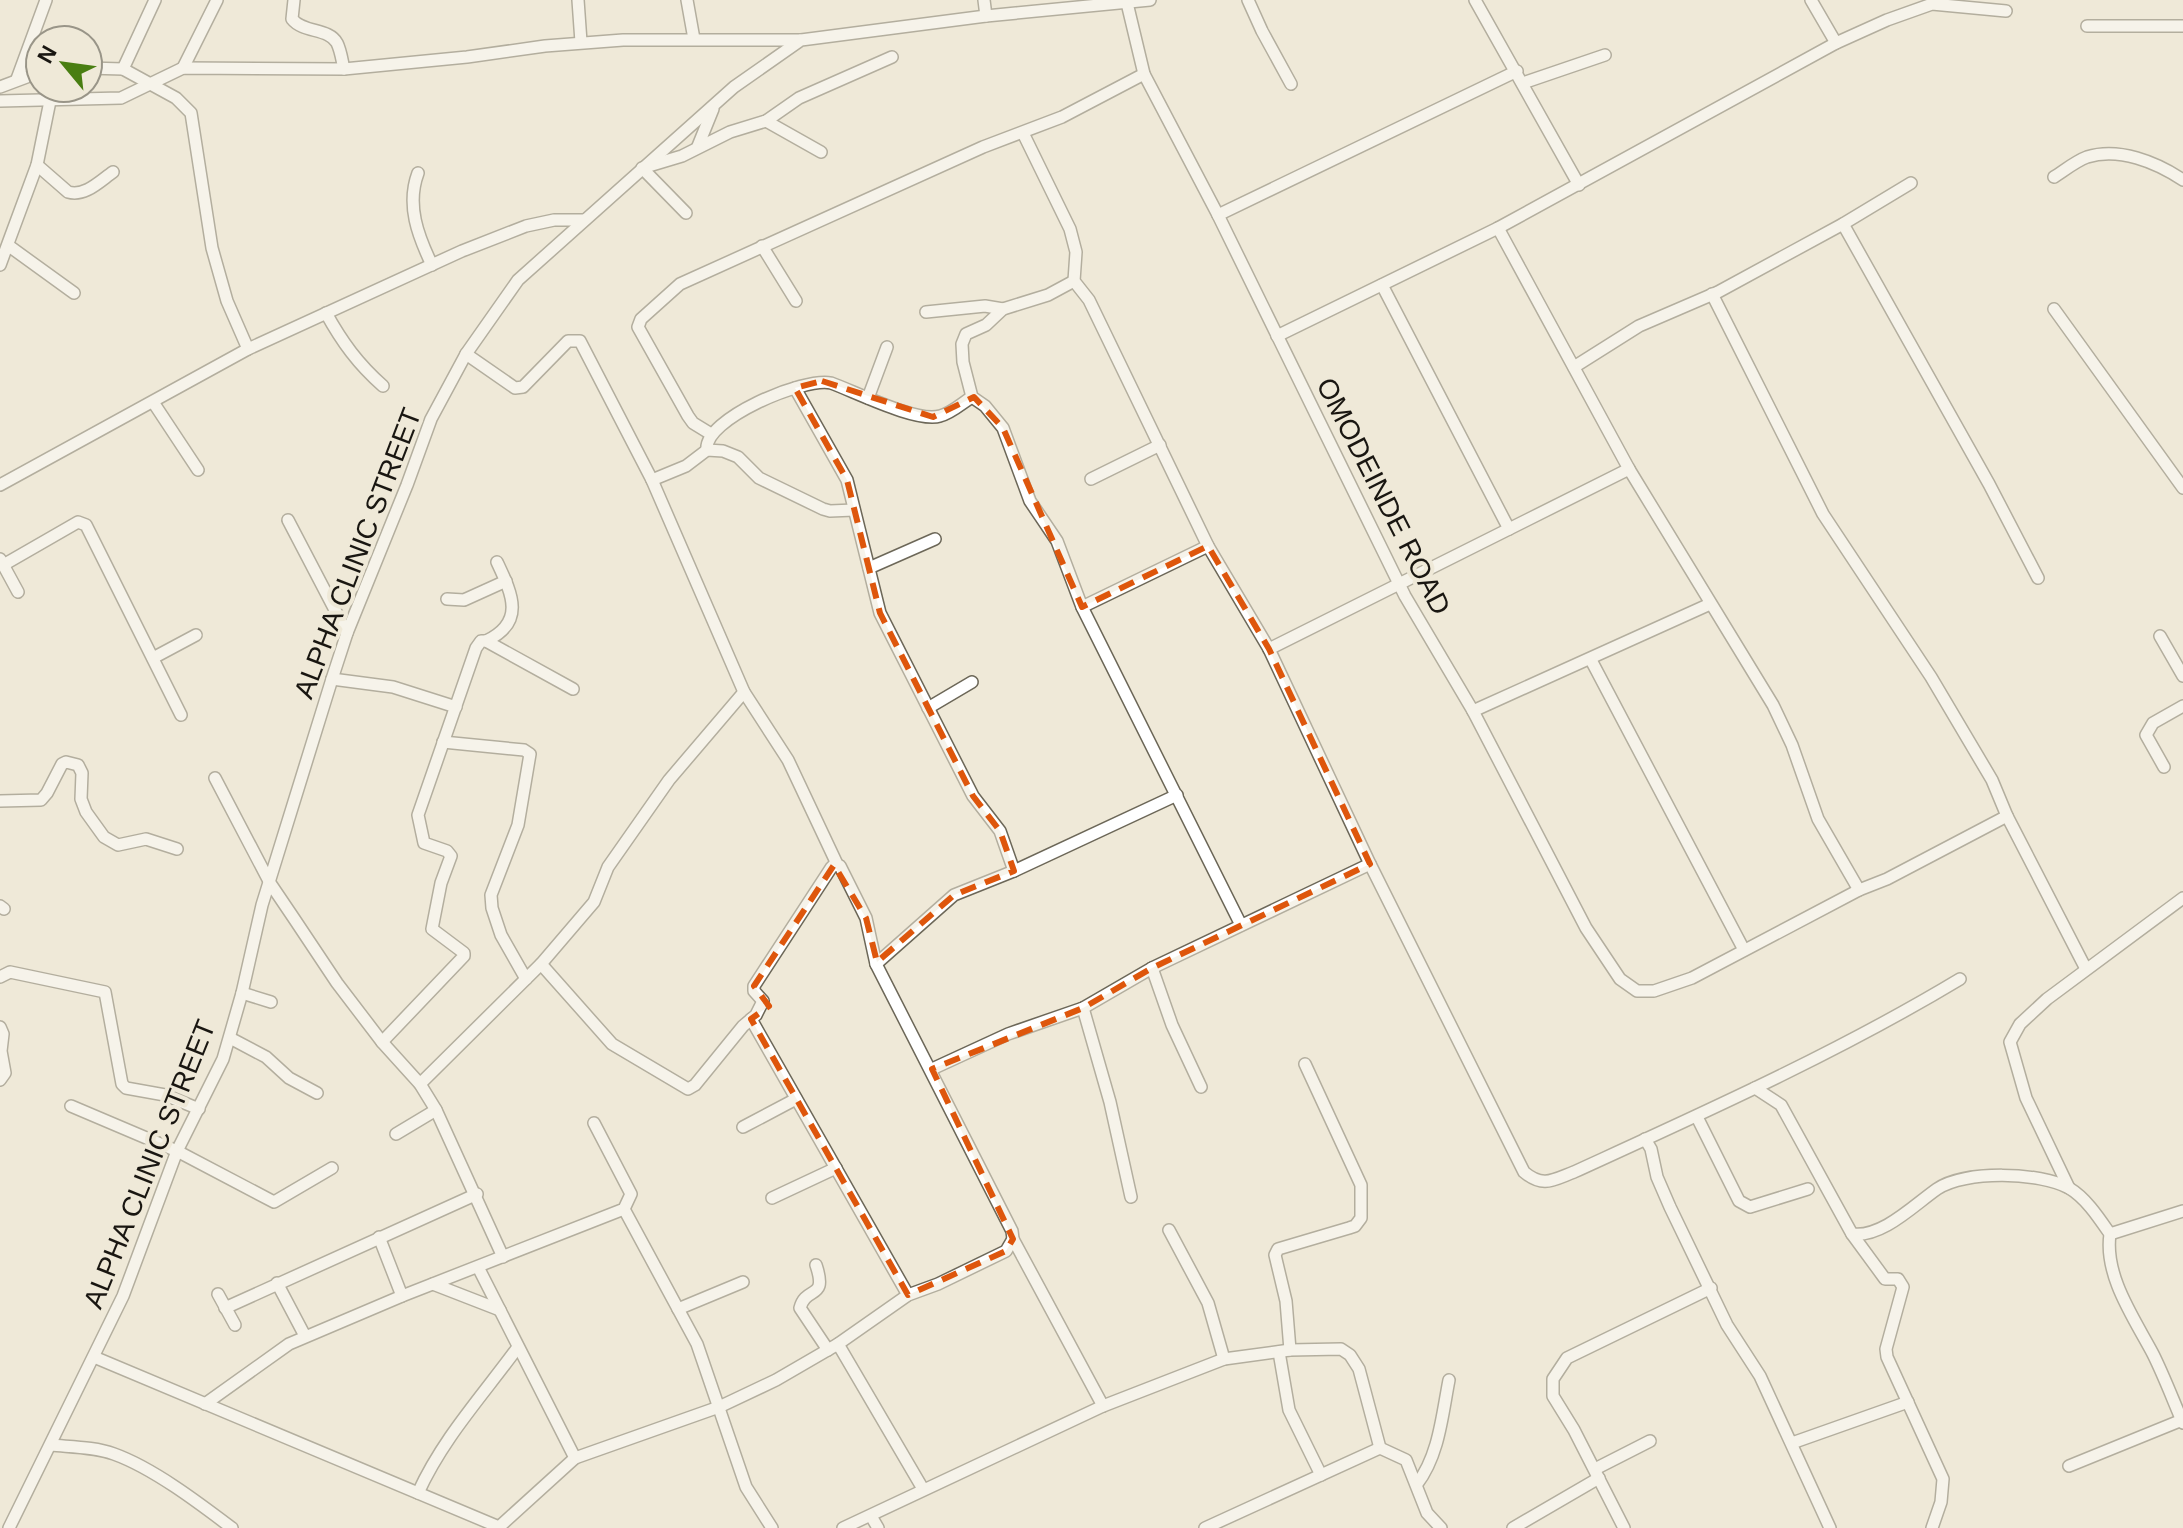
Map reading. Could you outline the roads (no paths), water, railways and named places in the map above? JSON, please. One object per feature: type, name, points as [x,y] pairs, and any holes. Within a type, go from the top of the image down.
[{"type":"street","points":[[17,79],[46,0]]},
{"type":"street","points":[[123,69],[155,0]]},
{"type":"street","points":[[183,68],[217,0]]},
{"type":"street","points":[[294,0],[292,19],[297,25],[331,36],[337,42],[344,69]]},
{"type":"street","points":[[578,0],[581,42]]},
{"type":"street","points":[[687,0],[694,39]]},
{"type":"street","points":[[984,0],[986,16]]},
{"type":"street","name":"ALPHA CLINIC STREET","points":[[9,1528],[123,1296],[177,1151],[230,1038],[262,905],[332,679],[431,419],[466,354],[518,280],[715,104],[801,40],[853,31],[1150,0]]},
{"type":"street","points":[[1248,0],[1291,84]]},
{"type":"street","points":[[1475,0],[1579,185]]},
{"type":"street","points":[[1811,0],[1836,43]]},
{"type":"street","name":"OMODEINDE ROAD","points":[[1135,1],[1144,74],[1218,215],[1417,619],[1473,711],[1586,928],[1620,979],[1637,991],[1654,991],[1692,978],[1744,950]]},
{"type":"street","points":[[1277,336],[1498,228],[1836,43],[1887,20],[1932,4],[2006,11]]},
{"type":"street","points":[[2087,26],[2183,26]]},
{"type":"street","points":[[104,99],[121,98],[183,68],[344,69],[581,42],[801,40]]},
{"type":"street","points":[[1523,83],[1605,55]]},
{"type":"street","points":[[686,213],[642,168],[682,156],[730,132],[766,121],[799,98],[892,57]]},
{"type":"street","points":[[104,68],[123,69],[176,98],[191,113],[212,248],[227,301],[248,349]]},
{"type":"street","points":[[1218,215],[1517,71]]},
{"type":"street","points":[[711,434],[693,423],[688,416],[638,327],[641,319],[687,279],[983,147],[1062,117],[1144,74]]},
{"type":"street","points":[[0,87],[24,77]]},
{"type":"street","points":[[0,101],[24,101]]},
{"type":"street","points":[[0,265],[37,165],[49,104]]},
{"type":"street","points":[[698,146],[715,104]]},
{"type":"street","points":[[766,121],[821,152]]},
{"type":"street","points":[[1023,133],[1070,229],[1076,252],[1074,281],[1089,300],[1208,546],[1269,649],[1370,864],[1524,1172],[1534,1181],[1548,1181],[1697,1117],[1913,1007],[1960,979]]},
{"type":"street","points":[[2054,177],[2084,158],[2107,153],[2136,157],[2183,180]]},
{"type":"street","points":[[37,165],[68,192],[75,194],[82,193],[113,172]]},
{"type":"street","points":[[418,173],[414,184],[413,210],[422,244],[432,265]]},
{"type":"street","points":[[1574,367],[1639,326],[1712,294],[1843,224],[1911,183]]},
{"type":"street","points":[[0,485],[248,349],[326,313],[526,226],[554,220],[584,220]]},
{"type":"street","points":[[1843,224],[1976,459],[2038,578]]},
{"type":"street","points":[[1498,228],[1629,469],[1773,705],[1792,745],[1818,819],[1859,890]]},
{"type":"street","points":[[9,246],[74,293]]},
{"type":"street","points":[[762,246],[796,301]]},
{"type":"street","points":[[1074,281],[1048,295],[1003,309],[986,325],[970,331],[964,339],[963,362],[972,397],[985,406],[1003,428],[1030,501],[1057,541],[1082,607],[1241,925]]},
{"type":"street","points":[[1382,285],[1509,529]]},
{"type":"street","points":[[1712,294],[1823,514],[1938,690],[1992,780],[2007,816],[2086,969]]},
{"type":"street","points":[[926,312],[985,306],[1003,309]]},
{"type":"street","points":[[2054,309],[2183,488]]},
{"type":"street","points":[[326,313],[344,346],[360,366],[383,386]]},
{"type":"street","points":[[466,354],[515,388],[523,387],[568,341],[580,341],[652,480],[744,692],[788,760],[866,918],[876,964],[932,1069],[1012,1231],[1013,1239],[1103,1406]]},
{"type":"street","points":[[868,398],[887,347]]},
{"type":"street","points":[[707,450],[711,434],[724,422],[795,388],[822,381],[912,414],[933,417],[946,414],[972,397]]},
{"type":"street","points":[[795,388],[847,480],[880,613],[973,796],[1000,831],[1014,871]]},
{"type":"street","points":[[153,402],[198,470]]},
{"type":"street","points":[[1091,479],[1160,445]]},
{"type":"street","points":[[652,480],[686,466],[707,450],[731,453],[759,478],[823,509],[854,510]]},
{"type":"street","points":[[1269,649],[1629,469]]},
{"type":"street","points":[[288,520],[347,633]]},
{"type":"street","points":[[18,592],[2,562],[82,522],[181,715]]},
{"type":"street","points":[[869,568],[935,539]]},
{"type":"street","points":[[1082,607],[1208,546]]},
{"type":"street","points":[[382,1042],[464,956],[432,929],[441,883],[451,856],[447,851],[424,843],[418,815],[476,648],[481,641],[499,635],[510,621],[513,608],[497,562]]},
{"type":"street","points":[[447,599],[464,600],[506,581]]},
{"type":"street","points":[[1473,711],[1710,604]]},
{"type":"street","points":[[153,658],[196,635]]},
{"type":"street","points":[[2160,636],[2183,676]]},
{"type":"street","points":[[486,641],[573,689]]},
{"type":"street","points":[[1591,660],[1744,950],[2007,816]]},
{"type":"street","points":[[332,679],[393,687],[456,707]]},
{"type":"street","points":[[928,708],[972,682]]},
{"type":"street","points":[[420,1084],[541,964],[594,902],[608,867],[669,780],[744,692]]},
{"type":"street","points":[[2164,767],[2146,735],[2153,723],[2183,706]]},
{"type":"street","points":[[443,742],[524,750],[530,754],[518,825],[491,895],[501,935],[526,979]]},
{"type":"street","points":[[0,801],[41,800],[62,764],[78,765],[82,773],[81,799],[86,812],[104,837],[118,845],[146,839],[177,849]]},
{"type":"street","points":[[215,778],[270,883],[337,983],[382,1042],[420,1084],[436,1110],[477,1194],[503,1257]]},
{"type":"street","points":[[876,964],[954,895],[1014,871],[1177,795]]},
{"type":"street","points":[[541,964],[612,1044],[688,1089],[695,1085],[763,1005],[754,986],[831,868],[837,864]]},
{"type":"street","points":[[932,1069],[1008,1034],[1083,1008],[1152,968],[1370,864]]},
{"type":"street","points":[[2069,1466],[2182,1422],[2154,1356],[2134,1323],[2111,1264],[2108,1250],[2110,1234],[2091,1208],[2069,1188],[2026,1098],[2010,1042],[2020,1024],[2086,969],[2183,898]]},
{"type":"street","points":[[1152,968],[1172,1025],[1201,1087]]},
{"type":"street","points":[[0,977],[10,972],[105,992],[122,1084],[126,1088],[165,1095],[199,1109]]},
{"type":"street","points":[[242,993],[271,1002]]},
{"type":"street","points":[[1083,1008],[1110,1102],[1131,1197]]},
{"type":"street","points":[[751,1019],[908,1295]]},
{"type":"street","points":[[0,1027],[5,1073],[0,1080]]},
{"type":"street","points":[[230,1038],[266,1057],[289,1078],[317,1093]]},
{"type":"street","points":[[1305,1064],[1361,1185],[1361,1218],[1355,1226],[1278,1249],[1275,1255],[1286,1301],[1284,1351],[1289,1410],[1321,1475]]},
{"type":"street","points":[[1755,1088],[1781,1105],[1852,1234],[1885,1279],[1898,1279],[1903,1287],[1886,1349],[1943,1479],[1941,1502],[1932,1528]]},
{"type":"street","points":[[743,1127],[796,1099]]},
{"type":"street","points":[[71,1106],[177,1151],[274,1202],[332,1168]]},
{"type":"street","points":[[396,1134],[436,1110]]},
{"type":"street","points":[[1697,1117],[1739,1201],[1750,1207],[1808,1189]]},
{"type":"street","points":[[205,1404],[279,1350],[305,1336],[624,1209],[630,1202],[631,1194],[594,1123]]},
{"type":"street","points":[[1645,1139],[1670,1207],[1727,1325],[1760,1376],[1830,1528]]},
{"type":"street","points":[[772,1198],[836,1168]]},
{"type":"street","points":[[1852,1234],[1863,1235],[1886,1224],[1922,1202],[1938,1188],[1954,1181],[2025,1175],[2069,1188]]},
{"type":"street","points":[[225,1308],[477,1194]]},
{"type":"street","points":[[624,1209],[697,1344],[746,1487],[772,1528]]},
{"type":"street","points":[[2110,1234],[2183,1211]]},
{"type":"street","points":[[1169,1230],[1208,1303],[1224,1359]]},
{"type":"street","points":[[379,1237],[402,1296]]},
{"type":"street","points":[[94,1357],[499,1527],[575,1458],[719,1407],[776,1380],[833,1347],[908,1295],[1006,1251],[1013,1239]]},
{"type":"street","points":[[816,1265],[820,1286],[802,1300],[800,1308],[833,1347],[923,1489]]},
{"type":"street","points":[[478,1267],[575,1458]]},
{"type":"street","points":[[678,1309],[743,1282]]},
{"type":"street","points":[[277,1283],[305,1336]]},
{"type":"street","points":[[433,1284],[500,1310]]},
{"type":"street","points":[[1624,1528],[1553,1396],[1553,1379],[1567,1358],[1711,1288]]},
{"type":"street","points":[[218,1294],[235,1325]]},
{"type":"street","points":[[418,1493],[430,1466],[449,1437],[518,1347]]},
{"type":"street","points":[[843,1528],[1103,1406],[1224,1359],[1284,1351],[1341,1349],[1350,1355],[1359,1369],[1380,1448]]},
{"type":"street","points":[[1417,1484],[1434,1454],[1449,1380]]},
{"type":"street","points":[[1792,1443],[1908,1402]]},
{"type":"street","points":[[1513,1528],[1650,1441]]},
{"type":"street","points":[[51,1445],[104,1451],[123,1458],[162,1480],[232,1528]]},
{"type":"street","points":[[1205,1528],[1380,1448],[1406,1460],[1427,1513],[1441,1528]]},
{"type":"street","points":[[871,1516],[878,1528]]}]
